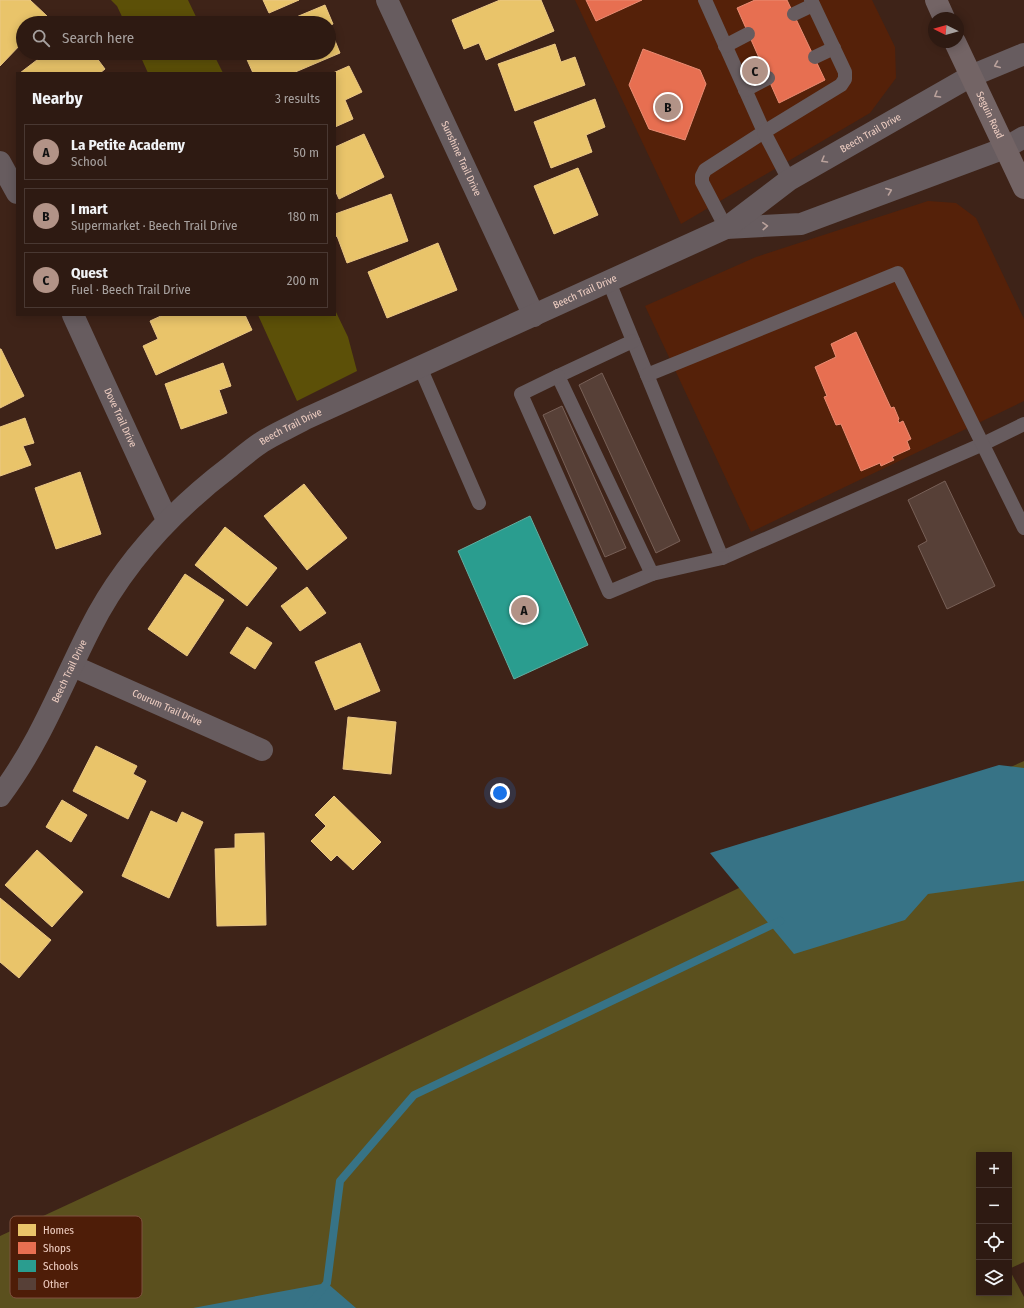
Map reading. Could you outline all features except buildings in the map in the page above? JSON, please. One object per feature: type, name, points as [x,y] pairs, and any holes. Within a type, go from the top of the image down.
[{"type":"main road","points":[[936,0],[941,12]]},
{"type":"main road","name":"Seguin Road","points":[[958,48],[1024,188]]},
{"type":"street","name":"Sunshine Trail Drive","points":[[387,0],[534,316]]},
{"type":"street","name":"Beech Trail Drive","points":[[0,796],[20,770],[50,715],[90,628],[113,588],[140,550],[167,520],[206,485],[262,442],[305,419],[726,228],[789,180],[971,76],[1024,54]]},
{"type":"street","name":"Beech Trail Drive","points":[[726,228],[801,224],[1005,148],[1024,137]]},
{"type":"street","points":[[0,162],[16,191]]},
{"type":"street","name":"Dove Trail Drive","points":[[73,316],[167,520]]},
{"type":"street","name":"Courum Trail Drive","points":[[73,666],[262,750]]},
{"type":"lane","points":[[705,0],[764,132],[789,180]]},
{"type":"lane","points":[[726,228],[702,182],[702,176],[705,170],[842,85],[845,79],[845,72],[812,2],[794,14]]},
{"type":"lane","points":[[725,46],[748,34]]},
{"type":"lane","points":[[815,57],[834,48]]},
{"type":"lane","points":[[745,90],[768,78]]},
{"type":"lane","points":[[647,375],[898,273],[1024,528]]},
{"type":"lane","points":[[609,282],[722,558]]},
{"type":"lane","points":[[633,341],[521,394],[608,592],[652,574],[722,558],[983,444],[1024,424]]},
{"type":"lane","points":[[420,367],[479,503]]},
{"type":"lane","points":[[558,376],[652,574]]},
{"type":"shaded area","points":[[111,0],[188,0],[196,16],[122,16],[117,6]]},
{"type":"shaded area","points":[[575,0],[872,0],[895,47],[896,78],[870,113],[681,224]]},
{"type":"shaded area","points":[[142,60],[216,60],[222,72],[148,72]]},
{"type":"shaded area","points":[[928,201],[956,203],[976,218],[1024,319],[1024,401],[751,532],[645,306],[756,257]]},
{"type":"shaded area","points":[[336,312],[348,337],[357,371],[297,401],[258,316],[336,316]]},
{"type":"shaded area","points":[[1024,761],[1024,1262],[1012,1268],[1012,1152],[976,1152],[976,1296],[1012,1296],[1012,1275],[1024,1297],[1024,1308],[0,1308],[0,1236],[10,1231],[10,1298],[142,1298],[142,1216],[43,1216],[274,1109],[739,888]]},
{"type":"water","points":[[999,765],[1024,768],[1024,881],[928,894],[905,920],[794,954],[710,853]]},
{"type":"water","points":[[327,1283],[356,1308],[193,1308]]},
{"type":"waterway","points":[[307,1308],[327,1283],[340,1181],[414,1095],[780,921]]},
{"type":"place","name":"Quest","points":[[755,71]]},
{"type":"place","name":"I mart","points":[[668,107]]},
{"type":"place","name":"La Petite Academy","points":[[524,610]]}]
